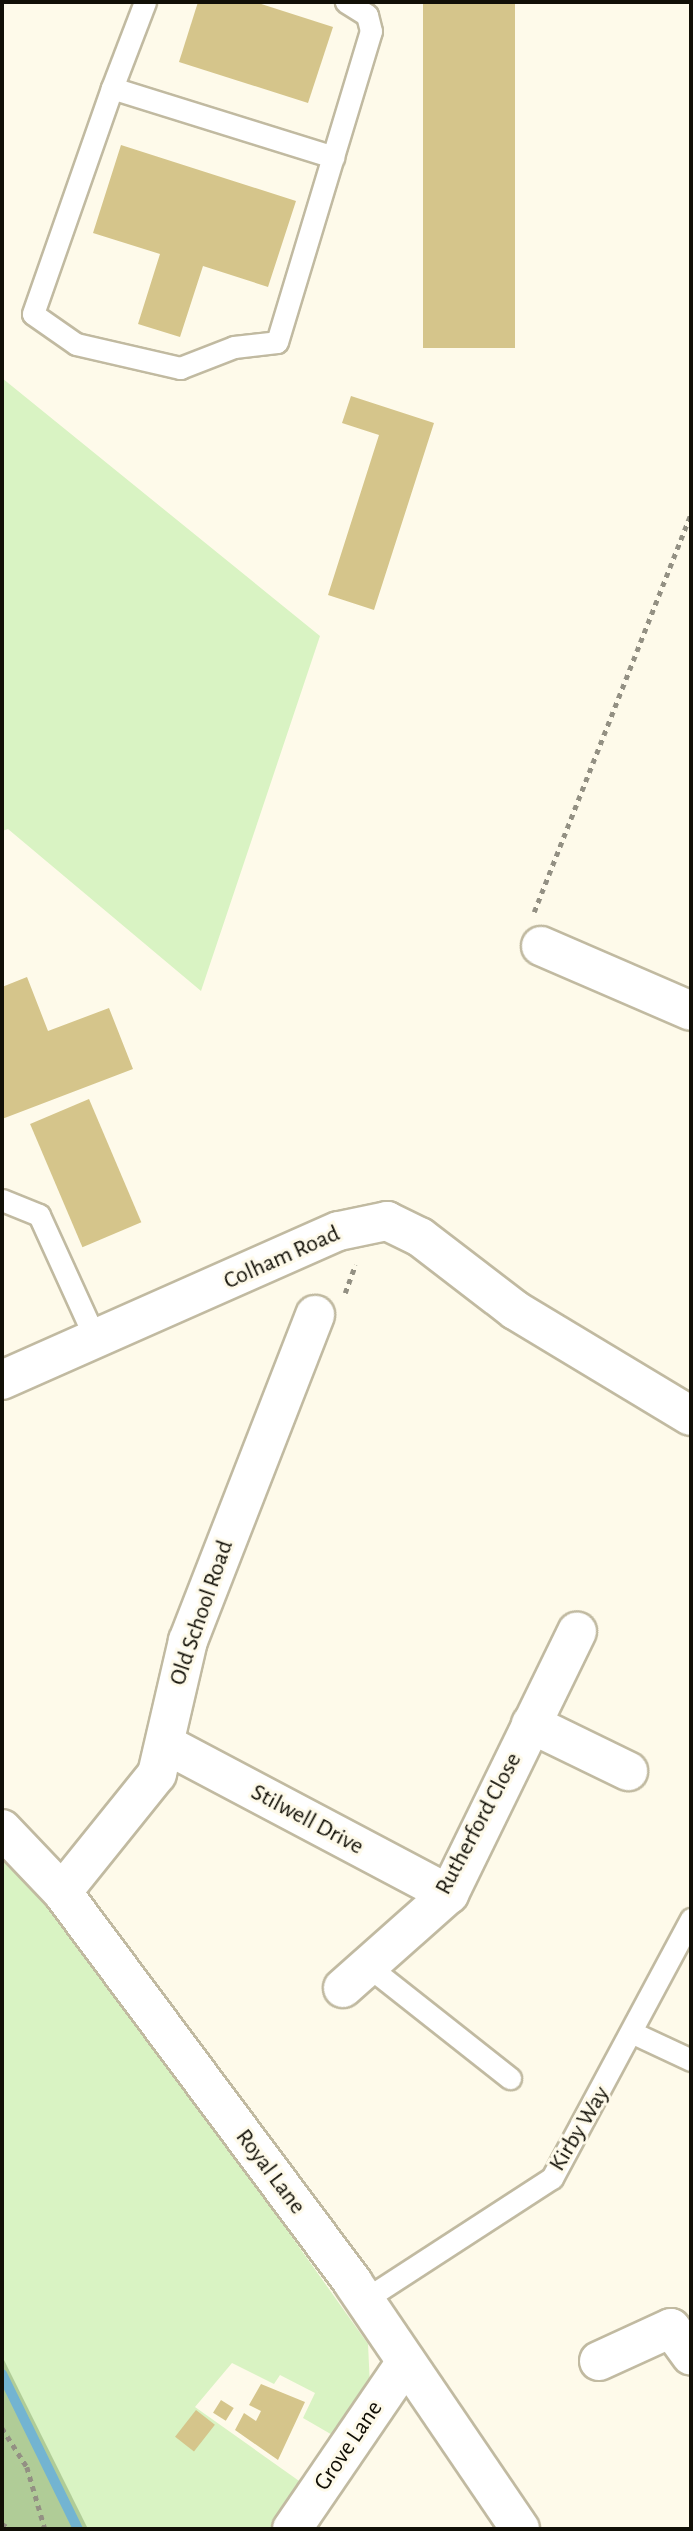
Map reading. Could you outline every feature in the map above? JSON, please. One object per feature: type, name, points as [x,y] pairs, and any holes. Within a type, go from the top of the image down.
[{"type":"street","points":[[541,946],[691,1011]]},
{"type":"street","name":"Colham Road","points":[[2,1380],[361,1226],[387,1221],[420,1237],[515,1310],[691,1416]]},
{"type":"street","name":"Old School Road","points":[[62,1892],[140,1799],[167,1745],[188,1641],[315,1315]]},
{"type":"street","name":"Rutherford Close","points":[[355,1977],[449,1894],[577,1631]]},
{"type":"street","points":[[531,1724],[628,1771]]},
{"type":"street","name":"Stilwell Drive","points":[[167,1745],[449,1894]]},
{"type":"street","name":"Royal Lane","points":[[2,1829],[62,1892],[364,2300],[520,2529]]},
{"type":"street","points":[[599,2361],[670,2328],[691,2356]]},
{"type":"street","name":"Grove Lane","points":[[292,2529],[406,2362]]},
{"type":"lane","points":[[145,2],[111,88],[33,314],[76,344],[180,368],[234,347],[277,342],[371,31],[367,15],[346,2]]},
{"type":"lane","points":[[111,88],[333,157]]},
{"type":"lane","points":[[2,1199],[39,1215],[95,1338]]},
{"type":"lane","name":"Kirby Way","points":[[364,2300],[552,2178],[633,2033],[691,1919]]},
{"type":"lane","points":[[355,1977],[510,2078]]},
{"type":"lane","points":[[633,2033],[691,2060]]},
{"type":"path","points":[[541,946],[533,906],[691,513]]},
{"type":"path","points":[[315,1315],[340,1305],[361,1226]]},
{"type":"path","points":[[2,2428],[27,2467],[45,2529]]},
{"type":"path","points":[[2,2524],[10,2529]]},
{"type":"green space","points":[[2,378],[320,636],[201,991],[8,829],[2,831]]},
{"type":"green space","points":[[2,1829],[368,2344],[370,2386],[341,2440],[303,2418],[315,2393],[280,2375],[274,2384],[232,2363],[195,2407],[302,2483],[272,2529],[2,2529]]},
{"type":"green space","points":[[2,2356],[88,2529],[2,2529]]},
{"type":"building","points":[[198,2],[255,2],[333,27],[308,103],[179,62]]},
{"type":"building","points":[[423,2],[515,2],[515,348],[423,348]]},
{"type":"building","points":[[121,145],[296,201],[268,287],[203,266],[180,337],[138,324],[160,254],[93,233]]},
{"type":"building","points":[[351,396],[434,423],[374,610],[328,595],[379,435],[342,423]]},
{"type":"building","points":[[27,977],[48,1031],[109,1008],[133,1069],[2,1119],[2,987]]},
{"type":"building","points":[[89,1099],[141,1222],[82,1247],[30,1124]]},
{"type":"building","points":[[261,2384],[305,2402],[278,2460],[235,2430],[244,2413],[256,2421],[261,2411],[249,2405]]},
{"type":"building","points":[[221,2400],[234,2408],[226,2421],[213,2413]]},
{"type":"building","points":[[196,2410],[215,2425],[194,2452],[175,2437]]},
{"type":"waterway","points":[[2,2374],[78,2529]]}]
